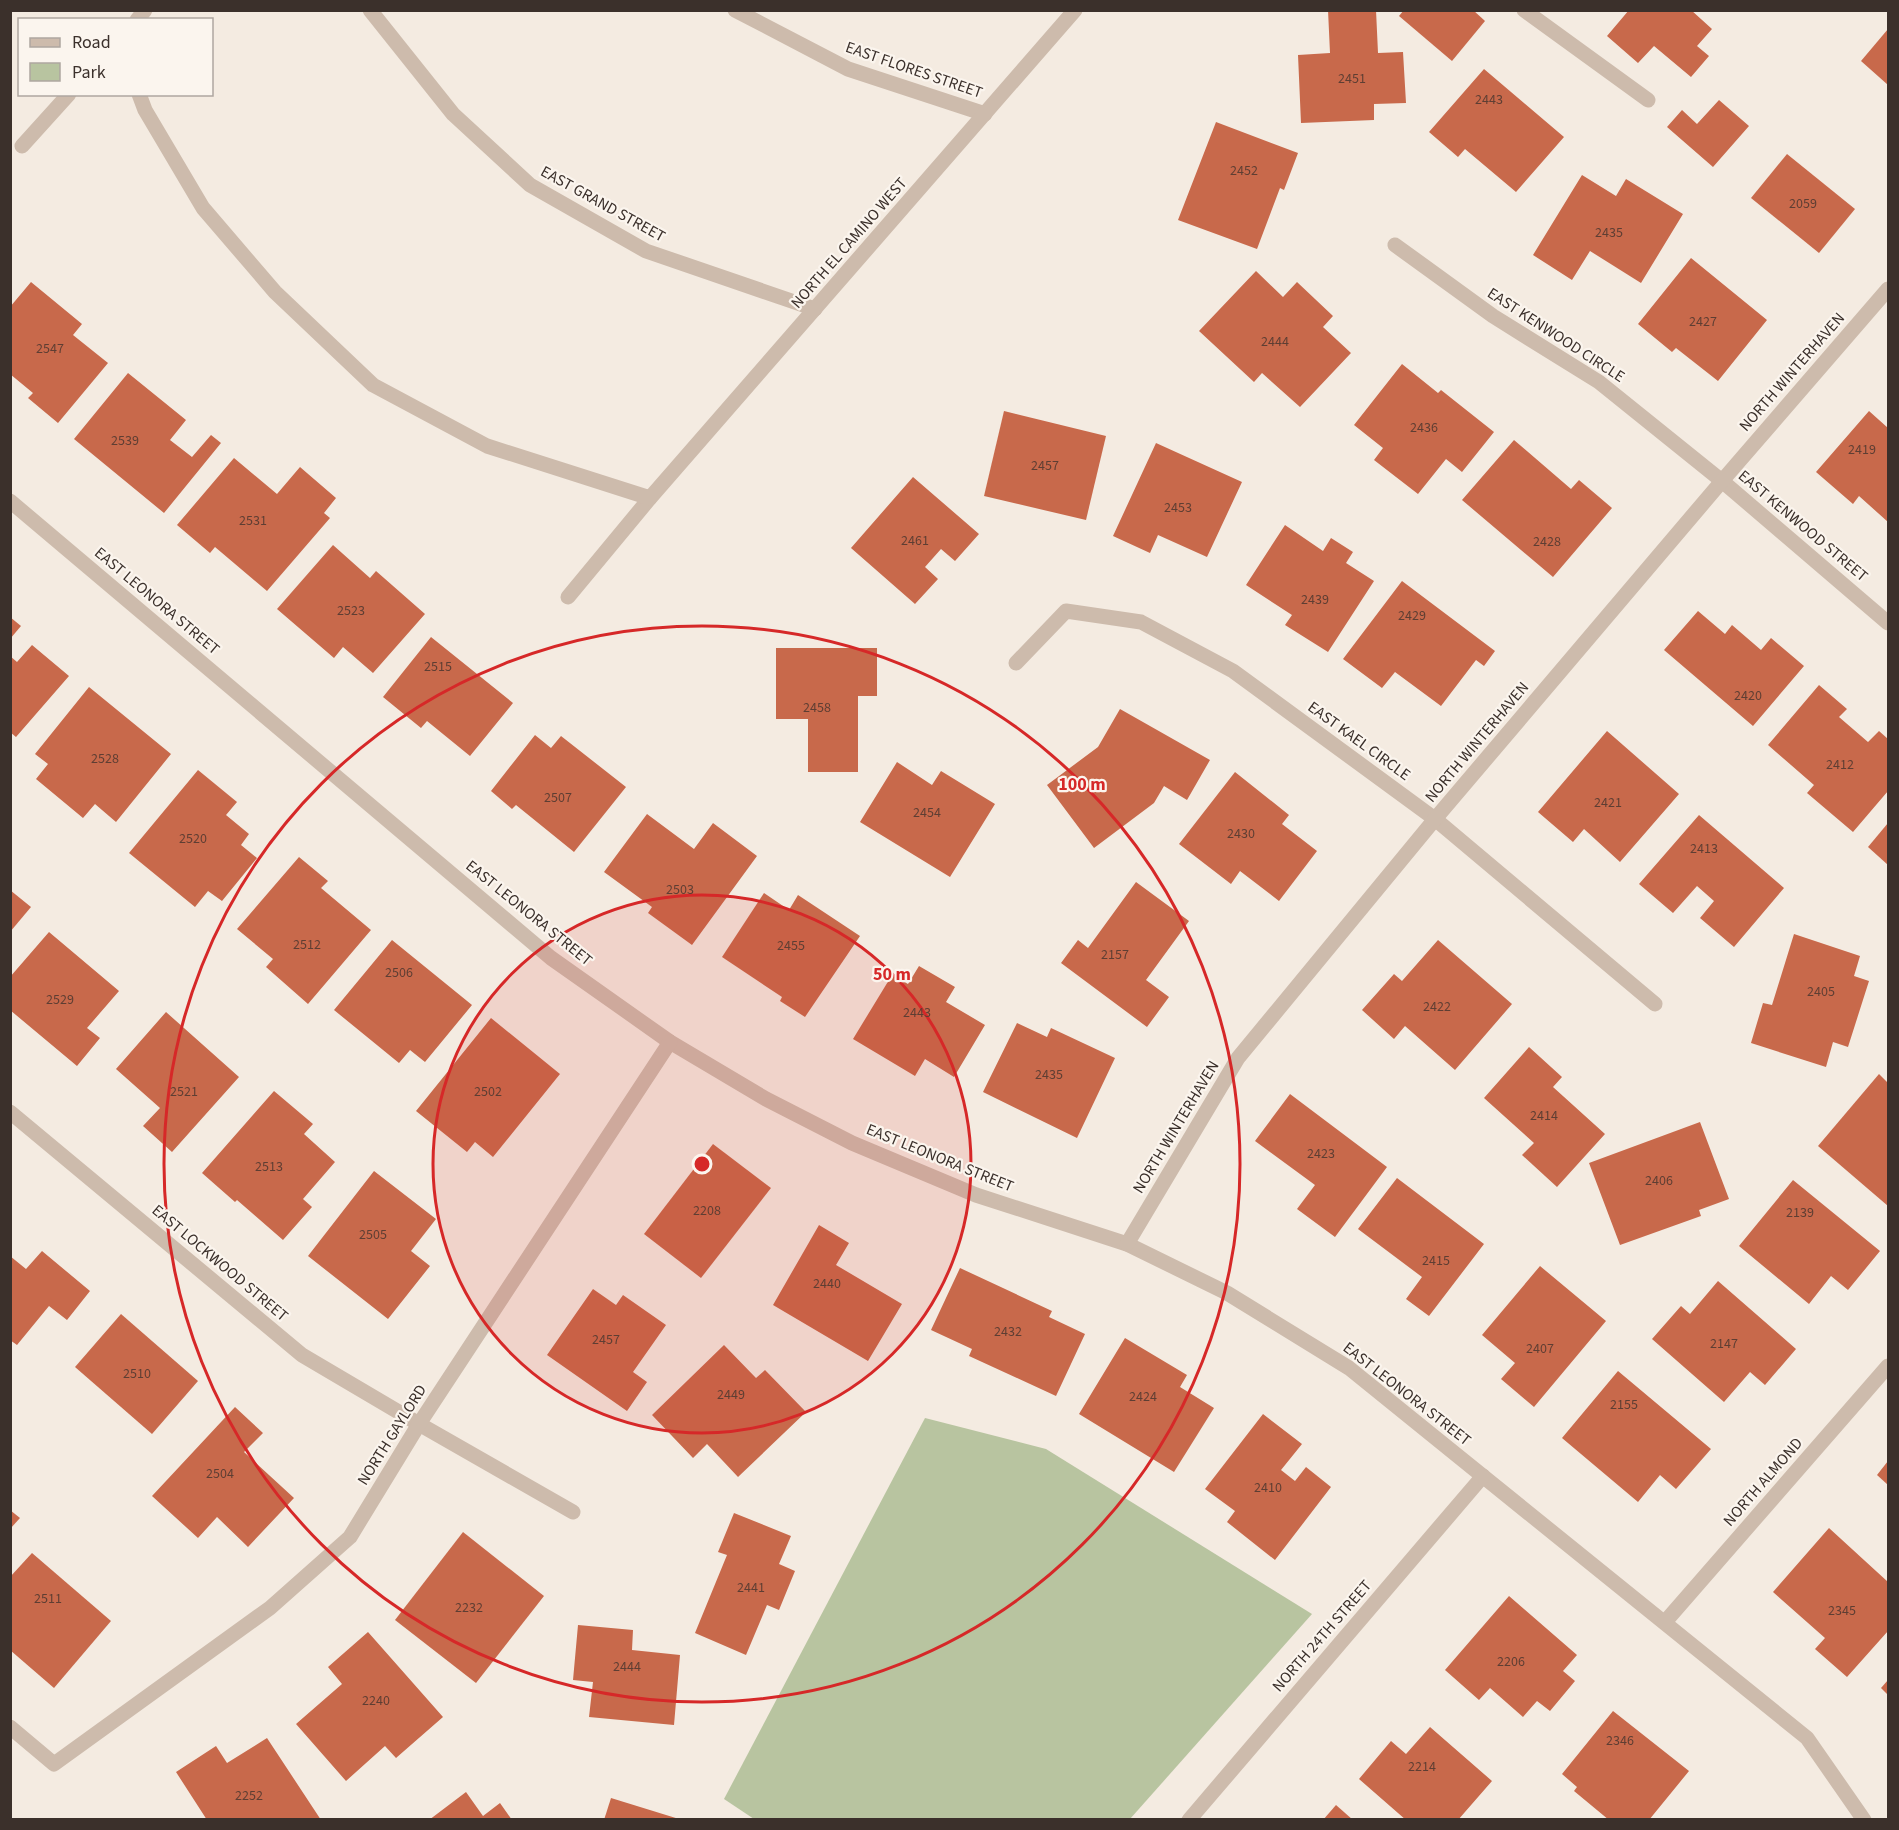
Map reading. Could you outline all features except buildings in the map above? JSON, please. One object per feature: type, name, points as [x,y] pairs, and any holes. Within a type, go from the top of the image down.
[{"type":"street","name":"EAST GRAND STREET","points":[[370,10],[453,114],[530,185],[646,251],[814,309]]},
{"type":"street","name":"EAST FLORES STREET","points":[[735,10],[848,69],[985,114]]},
{"type":"street","name":"NORTH EL CAMINO WEST","points":[[568,597],[650,498],[1075,10]]},
{"type":"street","points":[[1524,10],[1648,100]]},
{"type":"street","points":[[22,146],[67,96]]},
{"type":"street","points":[[140,96],[145,110],[203,208],[275,292],[374,385],[487,446],[650,498]]},
{"type":"street","name":"EAST KENWOOD CIRCLE","points":[[1395,245],[1492,316],[1599,382],[1722,481]]},
{"type":"street","name":"NORTH WINTERHAVEN","points":[[1127,1244],[1238,1058],[1435,819],[1888,289]]},
{"type":"street","name":"EAST KENWOOD STREET","points":[[1722,481],[1888,623]]},
{"type":"street","name":"EAST LEONORA STREET","points":[[10,501],[551,958],[670,1042],[766,1099],[852,1143],[976,1195],[1127,1244],[1227,1293],[1349,1368],[1807,1738],[1864,1820]]},
{"type":"street","name":"EAST KAEL CIRCLE","points":[[1016,663],[1066,611],[1142,622],[1233,671],[1435,819],[1655,1004]]},
{"type":"street","name":"NORTH GAYLORD","points":[[10,1727],[54,1764],[270,1608],[350,1537],[419,1425],[670,1042]]},
{"type":"street","name":"EAST LOCKWOOD STREET","points":[[10,1112],[302,1355],[419,1425],[573,1512]]},
{"type":"street","name":"NORTH ALMOND","points":[[1665,1622],[1888,1366]]},
{"type":"street","name":"NORTH 24TH STREET","points":[[1189,1820],[1483,1476]]},
{"type":"green space","points":[[925,1418],[1046,1449],[1312,1614],[1130,1819],[754,1819],[724,1799]]}]
